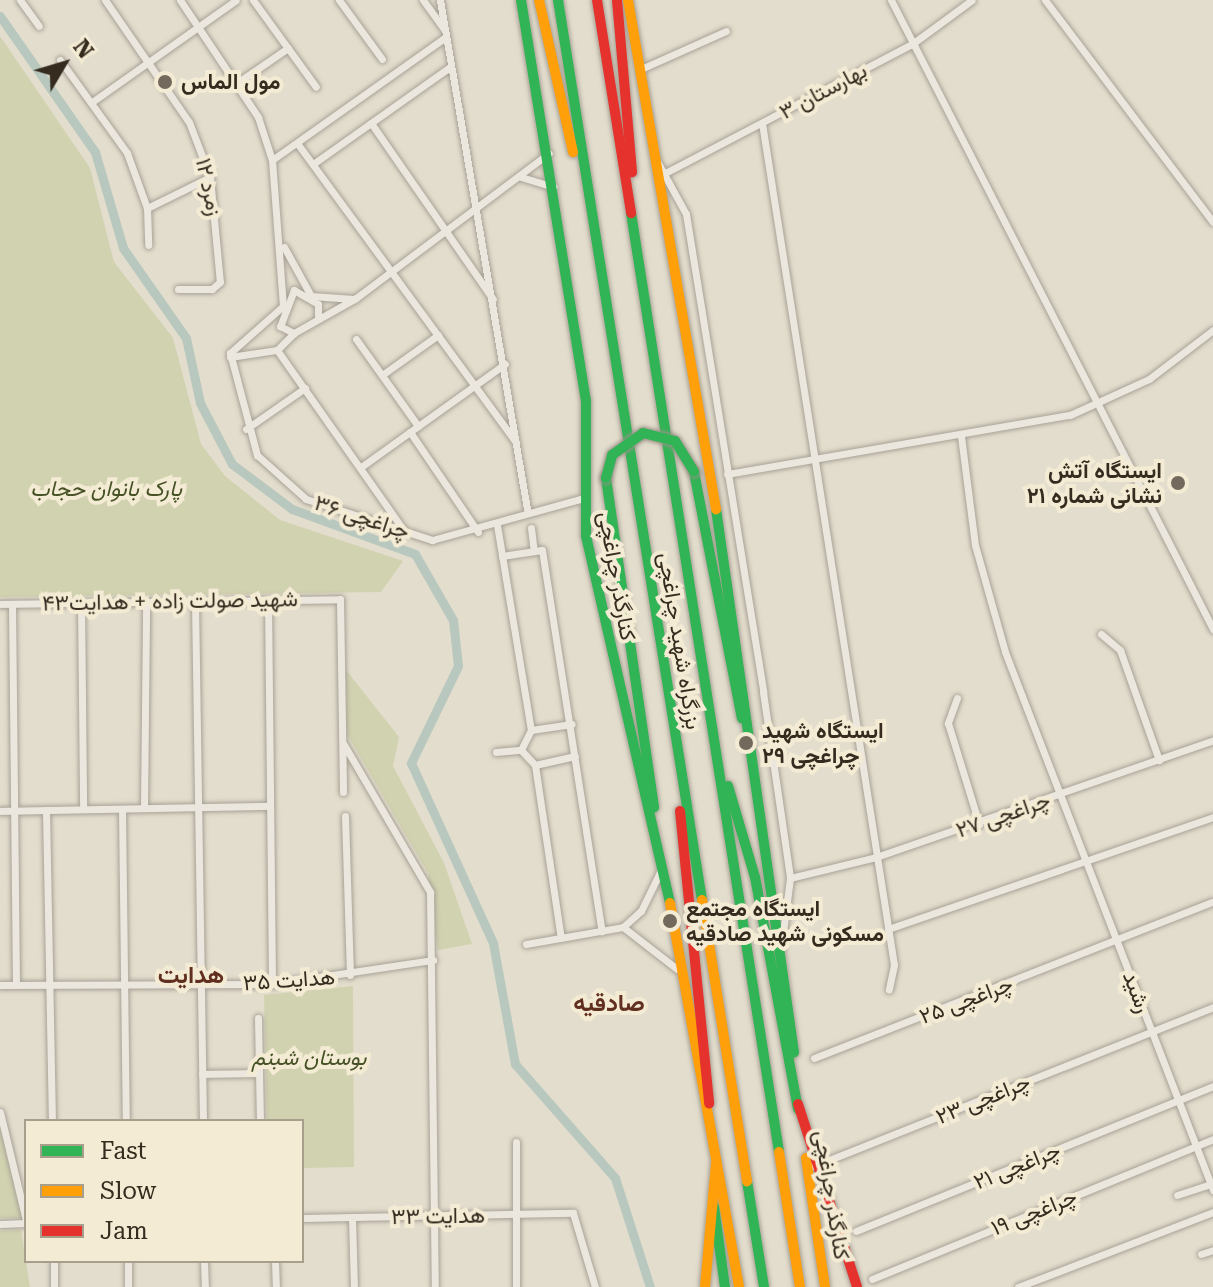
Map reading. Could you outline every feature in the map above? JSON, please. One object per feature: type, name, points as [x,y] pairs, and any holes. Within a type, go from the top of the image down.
[{"type":"main road","name":"کنارگذر چراغچی","points":[[521,0],[556,187],[586,401],[583,498],[604,628],[663,866],[677,969],[709,1104],[739,1287]]},
{"type":"main road","points":[[539,0],[594,238]]},
{"type":"main road","name":"بزرگراه شهید چراغچی","points":[[558,0],[764,1287]]},
{"type":"main road","name":"بزرگراه شهید چراغچی","points":[[597,0],[800,1287]]},
{"type":"main road","points":[[617,0],[633,224]]},
{"type":"main road","points":[[628,0],[745,673],[745,732]]},
{"type":"main road","points":[[663,866],[606,478],[612,455],[643,433],[675,441],[694,472],[745,732],[781,948],[798,1109]]},
{"type":"main road","points":[[715,750],[755,877],[798,1109],[814,1166],[857,1287]]},
{"type":"main road","points":[[680,771],[685,915],[709,1104]]},
{"type":"main road","name":"کنارگذر چراغچی","points":[[798,1109],[825,1287]]},
{"type":"main road","points":[[705,1287],[711,1198],[718,1153]]},
{"type":"main road","points":[[711,1198],[725,1287]]},
{"type":"street","points":[[20,0],[39,26]]},
{"type":"street","name":"زمرد ۱۲","points":[[105,0],[189,122],[210,177],[220,282],[212,289],[178,289]]},
{"type":"street","points":[[180,0],[237,83],[272,160],[283,245],[280,326],[294,333]]},
{"type":"street","points":[[92,102],[236,0]]},
{"type":"street","points":[[253,0],[316,87]]},
{"type":"street","points":[[339,0],[382,59]]},
{"type":"street","points":[[423,0],[446,34]]},
{"type":"street","points":[[440,0],[450,67],[480,207],[527,509]]},
{"type":"street","points":[[891,0],[1213,629]]},
{"type":"street","name":"بهارستان ۳","points":[[667,172],[912,44],[972,0]]},
{"type":"street","points":[[1045,0],[1213,222]]},
{"type":"street","points":[[641,69],[726,31]]},
{"type":"street","points":[[272,160],[446,34]]},
{"type":"street","points":[[237,83],[288,48]]},
{"type":"street","points":[[60,60],[127,153],[147,208],[148,245]]},
{"type":"street","points":[[313,164],[450,67]]},
{"type":"street","points":[[371,123],[495,302]]},
{"type":"street","points":[[762,123],[812,460],[888,929],[889,989]]},
{"type":"street","points":[[297,143],[517,444]]},
{"type":"street","points":[[230,355],[277,350],[294,333],[356,298],[549,153]]},
{"type":"street","points":[[654,160],[667,172],[686,214],[790,878],[781,948]]},
{"type":"street","points":[[147,208],[210,177]]},
{"type":"street","points":[[521,177],[556,187]]},
{"type":"street","points":[[283,245],[321,308],[318,319]]},
{"type":"street","points":[[230,355],[283,306],[294,290],[311,296],[356,298]]},
{"type":"street","points":[[727,474],[961,436],[1100,404],[1149,379],[1213,330]]},
{"type":"street","points":[[382,375],[438,335]]},
{"type":"street","points":[[356,339],[418,426]]},
{"type":"street","points":[[277,350],[403,529]]},
{"type":"street","name":"چراغچی ۳۶","points":[[230,355],[246,429],[257,455],[306,499],[432,540],[478,532],[527,509],[583,498]]},
{"type":"street","points":[[361,467],[505,364]]},
{"type":"street","points":[[246,429],[305,388]]},
{"type":"street","points":[[410,432],[478,532]]},
{"type":"street","name":"رشید","points":[[961,436],[975,545],[1005,652],[1212,1186]]},
{"type":"street","points":[[497,525],[531,730],[521,750]]},
{"type":"street","points":[[531,528],[534,551]]},
{"type":"street","points":[[502,556],[542,550],[572,724],[602,931]]},
{"type":"street","name":"شهید صولت زاده + هدایت۴۳","points":[[0,604],[340,599],[343,743]]},
{"type":"street","points":[[268,600],[272,984]]},
{"type":"street","points":[[195,601],[203,1119]]},
{"type":"street","points":[[81,602],[83,809]]},
{"type":"street","points":[[144,808],[146,602]]},
{"type":"street","points":[[12,604],[16,985]]},
{"type":"street","points":[[1101,634],[1120,650],[1159,760]]},
{"type":"street","points":[[957,698],[948,723],[979,824]]},
{"type":"street","points":[[531,730],[572,724]]},
{"type":"street","name":"چراغچی ۲۷","points":[[790,878],[876,857],[979,824],[1213,740]]},
{"type":"street","points":[[343,743],[343,792]]},
{"type":"street","points":[[343,743],[430,892],[435,1287]]},
{"type":"street","points":[[496,752],[521,750]]},
{"type":"street","points":[[521,750],[535,765],[561,938]]},
{"type":"street","points":[[535,765],[575,756]]},
{"type":"street","points":[[0,811],[270,806]]},
{"type":"street","points":[[122,809],[126,1119]]},
{"type":"street","points":[[46,810],[52,1119]]},
{"type":"street","points":[[345,816],[350,975]]},
{"type":"street","points":[[888,929],[1088,863],[1213,817]]},
{"type":"street","points":[[526,944],[623,927],[641,911],[663,866]]},
{"type":"street","name":"چراغچی ۲۵","points":[[814,1058],[1213,902]]},
{"type":"street","points":[[623,927],[677,969]]},
{"type":"street","name":"هدایت ۳۵","points":[[0,985],[272,984],[350,975],[433,960]]},
{"type":"street","name":"چراغچی ۲۳","points":[[814,1166],[1213,1007]]},
{"type":"street","points":[[258,1018],[260,1119]]},
{"type":"street","points":[[202,1074],[259,1073]]},
{"type":"street","name":"چراغچی ۲۱","points":[[856,1231],[1213,1086]]},
{"type":"street","points":[[0,1112],[24,1214]]},
{"type":"street","name":"چراغچی ۱۹","points":[[872,1279],[1213,1139]]},
{"type":"street","points":[[516,1142],[516,1287]]},
{"type":"street","points":[[1177,1195],[1212,1186]]},
{"type":"street","points":[[1018,1287],[1213,1212]]},
{"type":"street","name":"هدایت ۳۳","points":[[304,1218],[573,1213],[595,1287]]},
{"type":"street","points":[[352,1217],[354,1287]]},
{"type":"street","points":[[0,1224],[24,1222]]},
{"type":"street","points":[[1201,1254],[1213,1250]]},
{"type":"street","points":[[54,1263],[54,1287]]},
{"type":"street","points":[[128,1263],[128,1287]]},
{"type":"street","points":[[204,1263],[205,1287]]},
{"type":"street","points":[[275,1263],[276,1287]]},
{"type":"green space","name":"پارک بانوان حجاب","points":[[0,36],[90,168],[114,262],[173,338],[201,444],[225,476],[280,520],[403,561],[381,592],[0,597]]},
{"type":"green space","points":[[346,670],[399,737],[393,766],[444,863],[472,944],[438,950],[428,873],[347,734]]},
{"type":"green space","name":"بوستان شبنم","points":[[353,986],[354,1167],[304,1168],[304,1119],[267,1119],[264,995]]},
{"type":"green space","points":[[0,1128],[22,1218],[0,1218]]},
{"type":"green space","points":[[21,1230],[30,1287],[0,1287],[0,1231]]},
{"type":"waterway","points":[[0,16],[95,152],[123,248],[186,338],[200,403],[232,464],[292,509],[415,554],[453,620],[458,666],[411,763],[493,943],[515,1064],[615,1178],[650,1287]]},
{"type":"traffic: fast","points":[[521,0],[586,401],[586,536],[670,903]]},
{"type":"traffic: fast","points":[[558,0],[702,900]]},
{"type":"traffic: fast","points":[[631,213],[779,1152]]},
{"type":"traffic: fast","points":[[606,478],[612,455],[643,433],[675,441],[694,472]]},
{"type":"traffic: fast","points":[[694,472],[742,718]]},
{"type":"traffic: fast","points":[[606,478],[654,808]]},
{"type":"traffic: fast","points":[[716,509],[794,1052]]},
{"type":"traffic: fast","points":[[728,786],[755,877],[798,1109]]},
{"type":"traffic: fast","points":[[747,1181],[764,1287]]},
{"type":"traffic: fast","points":[[714,1207],[725,1287]]},
{"type":"traffic: slow","points":[[539,0],[573,152]]},
{"type":"traffic: slow","points":[[628,0],[716,509]]},
{"type":"traffic: slow","points":[[702,900],[747,1181]]},
{"type":"traffic: slow","points":[[670,903],[739,1287]]},
{"type":"traffic: slow","points":[[779,1152],[800,1287]]},
{"type":"traffic: slow","points":[[806,1158],[825,1287]]},
{"type":"traffic: slow","points":[[705,1287],[716,1163]]},
{"type":"traffic: jam","points":[[597,0],[631,213]]},
{"type":"traffic: jam","points":[[617,0],[632,172]]},
{"type":"traffic: jam","points":[[680,811],[709,1104]]},
{"type":"traffic: jam","points":[[798,1104],[857,1287]]},
{"type":"place","name":"مول الماس","points":[[165,82]]},
{"type":"place","name":"ایستگاه آتش نشانی شماره ۲۱","points":[[1178,483]]},
{"type":"place","name":"ایستگاه شهید چراغچی ۲۹","points":[[746,743]]},
{"type":"place","name":"ایستگاه مجتمع مسکونی شهید صادقیه","points":[[670,921]]},
{"type":"district","name":"هدایت","points":[[191,976]]},
{"type":"district","name":"صادقیه","points":[[609,1004]]}]
